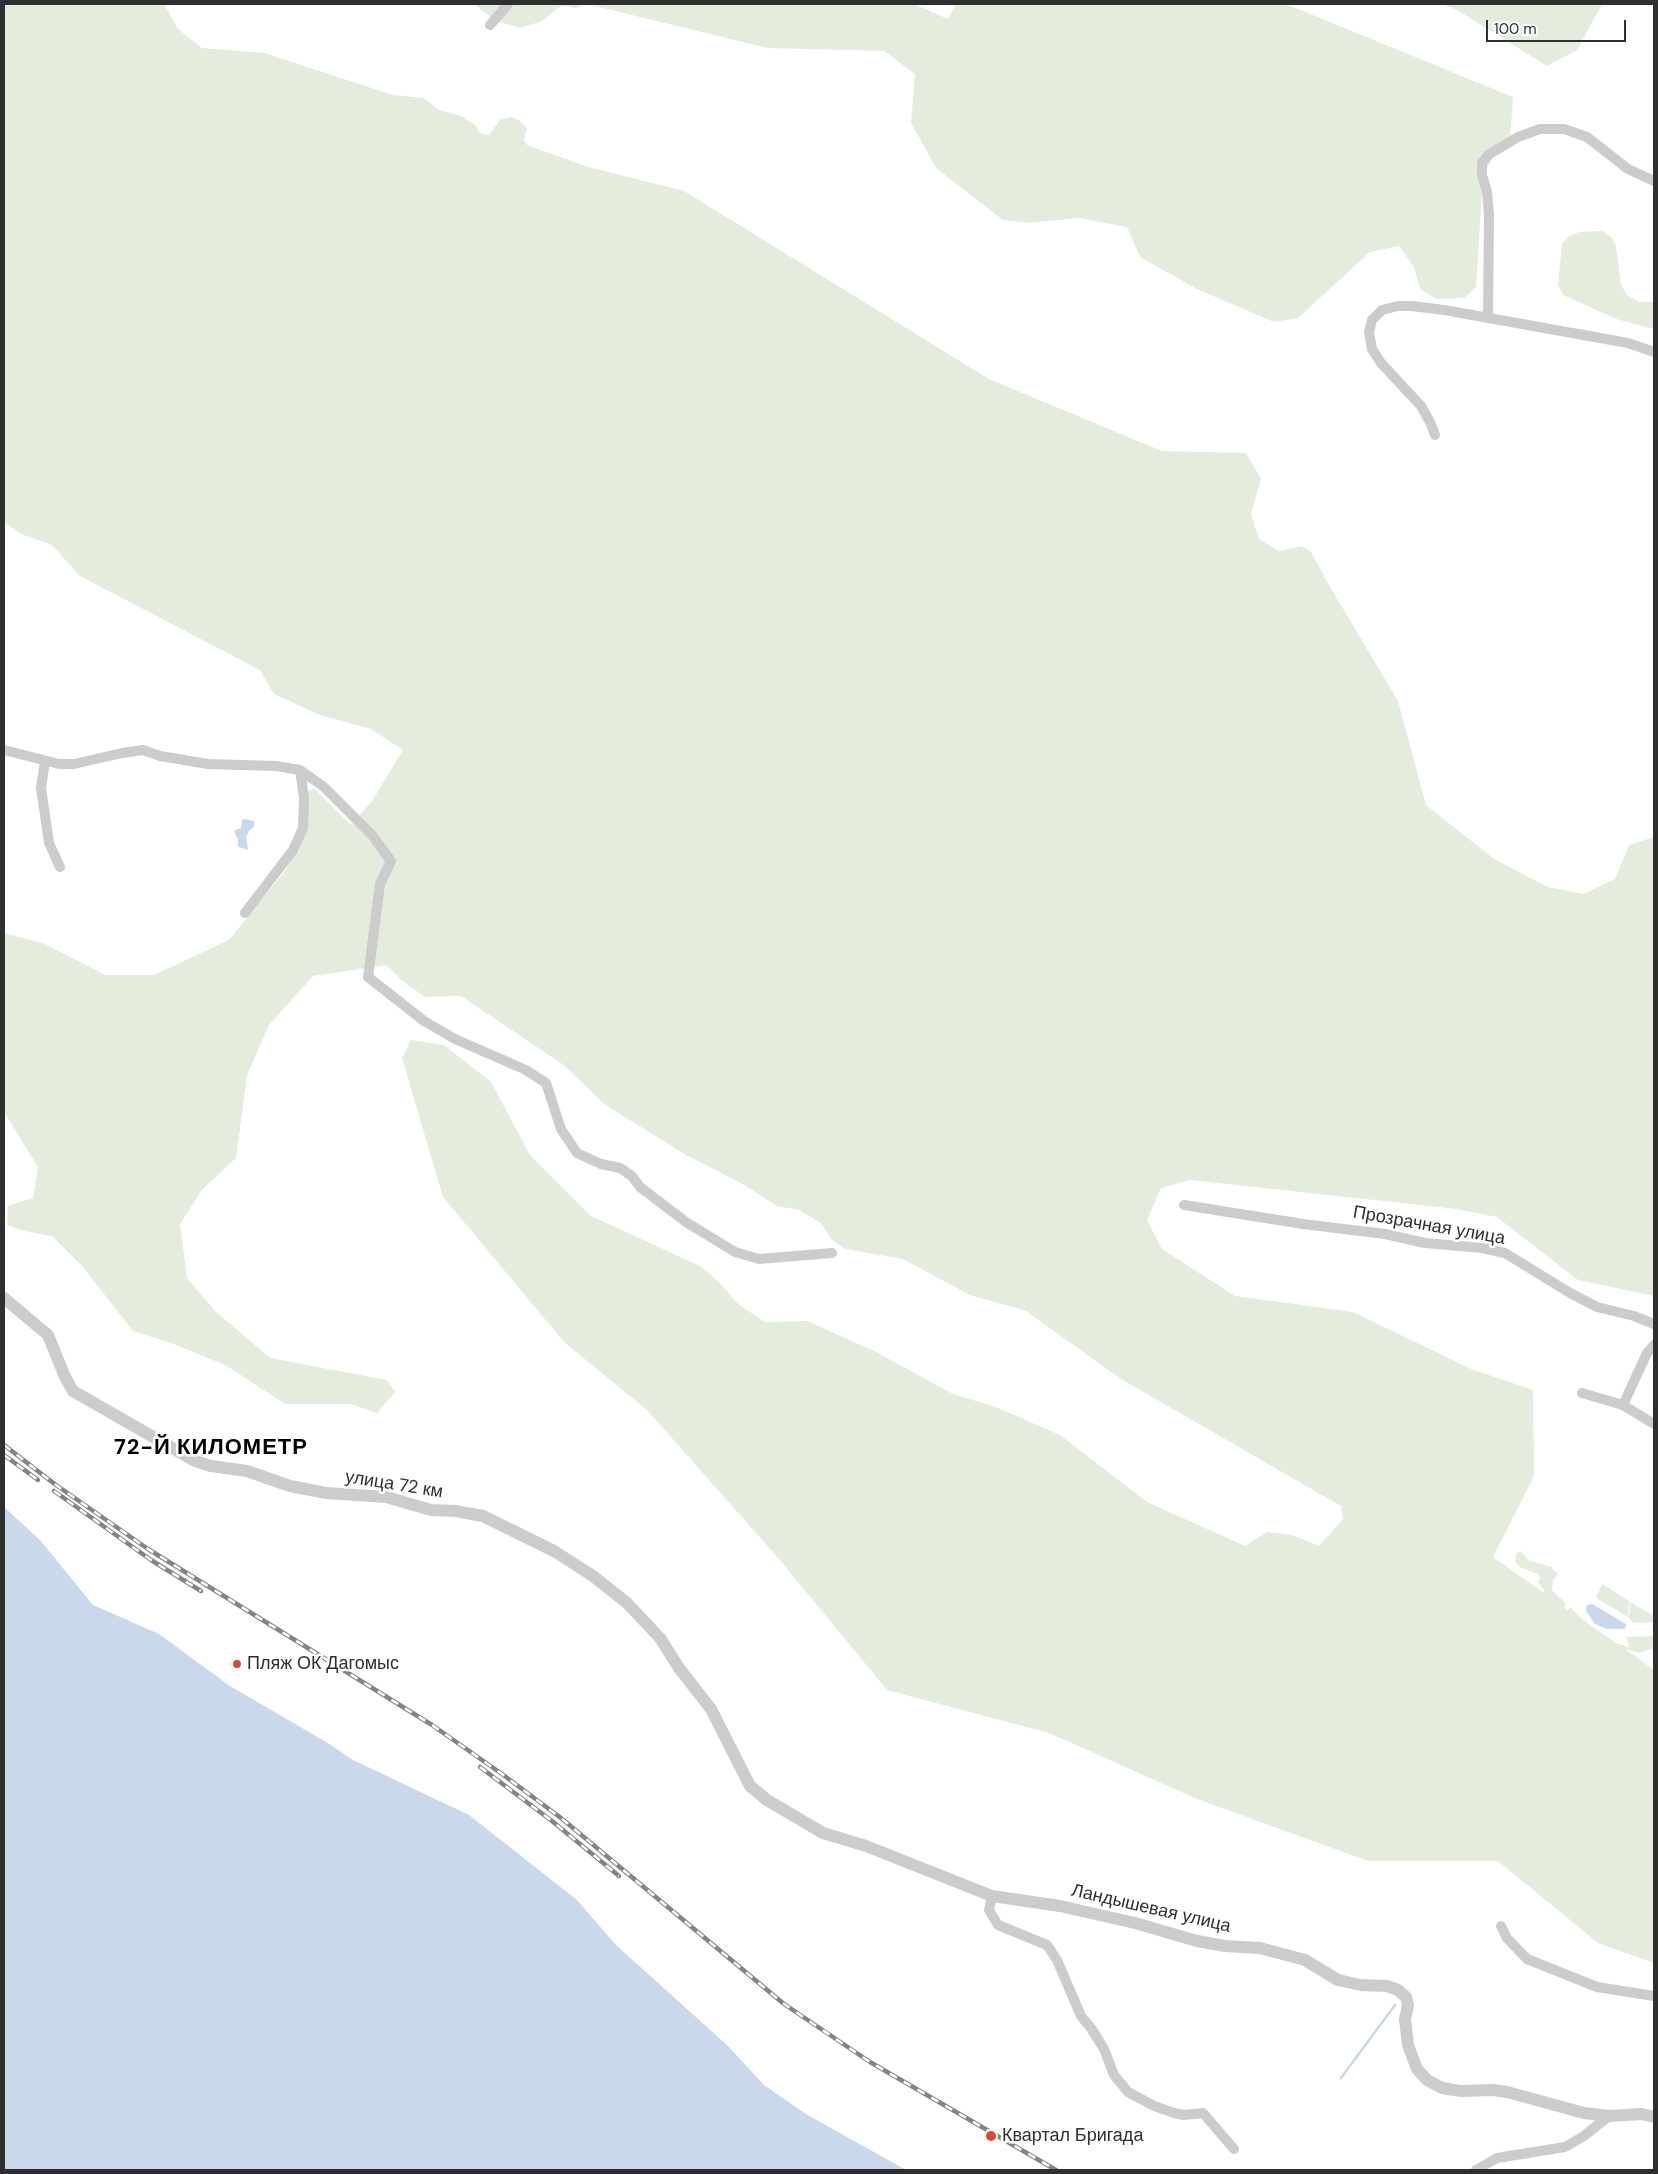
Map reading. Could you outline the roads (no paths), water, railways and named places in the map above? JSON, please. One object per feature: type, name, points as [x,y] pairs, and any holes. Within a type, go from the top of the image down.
[{"type":"street","points":[[490,25],[508,4]]},
{"type":"street","points":[[1488,318],[1489,215],[1487,192],[1482,175],[1482,163],[1488,155],[1518,137],[1540,129],[1564,129],[1588,137],[1628,169],[1654,180]]},
{"type":"street","points":[[1435,436],[1421,406],[1381,363],[1372,349],[1369,332],[1372,320],[1382,310],[1405,306],[1488,318],[1628,343],[1654,352]]},
{"type":"street","points":[[4,750],[44,761],[74,764],[122,752],[143,750],[160,756],[208,764],[276,766],[300,770],[324,787],[372,835],[391,861],[380,884],[368,977],[424,1021],[454,1039],[526,1070],[546,1082],[561,1129],[577,1153],[601,1164],[620,1168],[632,1176],[640,1187],[686,1222],[735,1252],[759,1259],[832,1253]]},
{"type":"street","points":[[44,761],[42,797],[49,843],[60,867]]},
{"type":"street","points":[[245,913],[293,850],[303,828],[304,798],[300,770]]},
{"type":"street","name":"Прозрачная улица","points":[[1184,1205],[1303,1224],[1385,1234],[1425,1243],[1482,1248],[1505,1253],[1570,1293],[1597,1307],[1634,1316],[1654,1324]]},
{"type":"street","name":"улица 72 км","points":[[4,1298],[48,1335],[65,1378],[73,1391],[195,1461],[211,1466],[247,1471],[290,1486],[326,1493],[386,1497],[431,1510],[455,1511],[483,1516],[545,1546],[593,1576],[627,1603],[660,1638],[679,1668]]},
{"type":"street","points":[[1623,1405],[1646,1353],[1654,1345]]},
{"type":"street","points":[[1582,1393],[1623,1405],[1654,1424]]},
{"type":"street","name":"Ландышевая улица","points":[[679,1668],[712,1709],[750,1786],[767,1800],[822,1833],[866,1846],[992,1896],[1060,1906],[1135,1922],[1197,1941],[1225,1946],[1260,1948],[1305,1960],[1338,1980],[1361,1985],[1387,1986],[1398,1990],[1406,1997],[1408,2005],[1405,2019],[1408,2045],[1417,2069],[1427,2080],[1442,2088],[1461,2091],[1494,2090],[1584,2113],[1609,2116],[1642,2114],[1654,2117]]},
{"type":"street","points":[[992,1896],[989,1910],[998,1925],[1039,1940],[1047,1945],[1057,1960],[1081,2016],[1104,2049],[1114,2075],[1128,2092],[1174,2114],[1203,2113],[1234,2149]]},
{"type":"street","points":[[1501,1926],[1507,1938],[1527,1959],[1597,1987],[1654,1996]]},
{"type":"street","points":[[1476,2170],[1497,2158],[1565,2147],[1584,2136],[1609,2116]]},
{"type":"water","points":[[242,820],[254,821],[254,827],[246,837],[248,850],[238,847],[238,839],[235,834],[235,830],[241,828]]},
{"type":"water","points":[[4,1507],[40,1540],[93,1605],[159,1634],[230,1686],[326,1742],[353,1760],[469,1815],[577,1900],[616,1945],[728,2046],[764,2085],[806,2114],[906,2170],[4,2170]]},
{"type":"water","points":[[1592,1604],[1626,1624],[1625,1629],[1607,1629],[1595,1624],[1586,1611],[1587,1605]]},
{"type":"waterway","points":[[1341,2078],[1395,2005]]},
{"type":"railway","points":[[4,1445],[56,1485],[148,1549],[432,1725],[502,1774],[561,1818],[784,2004],[870,2062],[1056,2170]]},
{"type":"railway","points":[[4,1455],[38,1480]]},
{"type":"railway","points":[[54,1491],[151,1560],[201,1591]]},
{"type":"railway","points":[[480,1767],[552,1821],[619,1876]]},
{"type":"place","name":"Пляж ОК Дагомыс","points":[[237,1664]]},
{"type":"place","name":"Квартал Бригада","points":[[991,2136]]},
{"type":"district","name":"72-Й КИЛОМЕТР","points":[[211,1448]]}]
